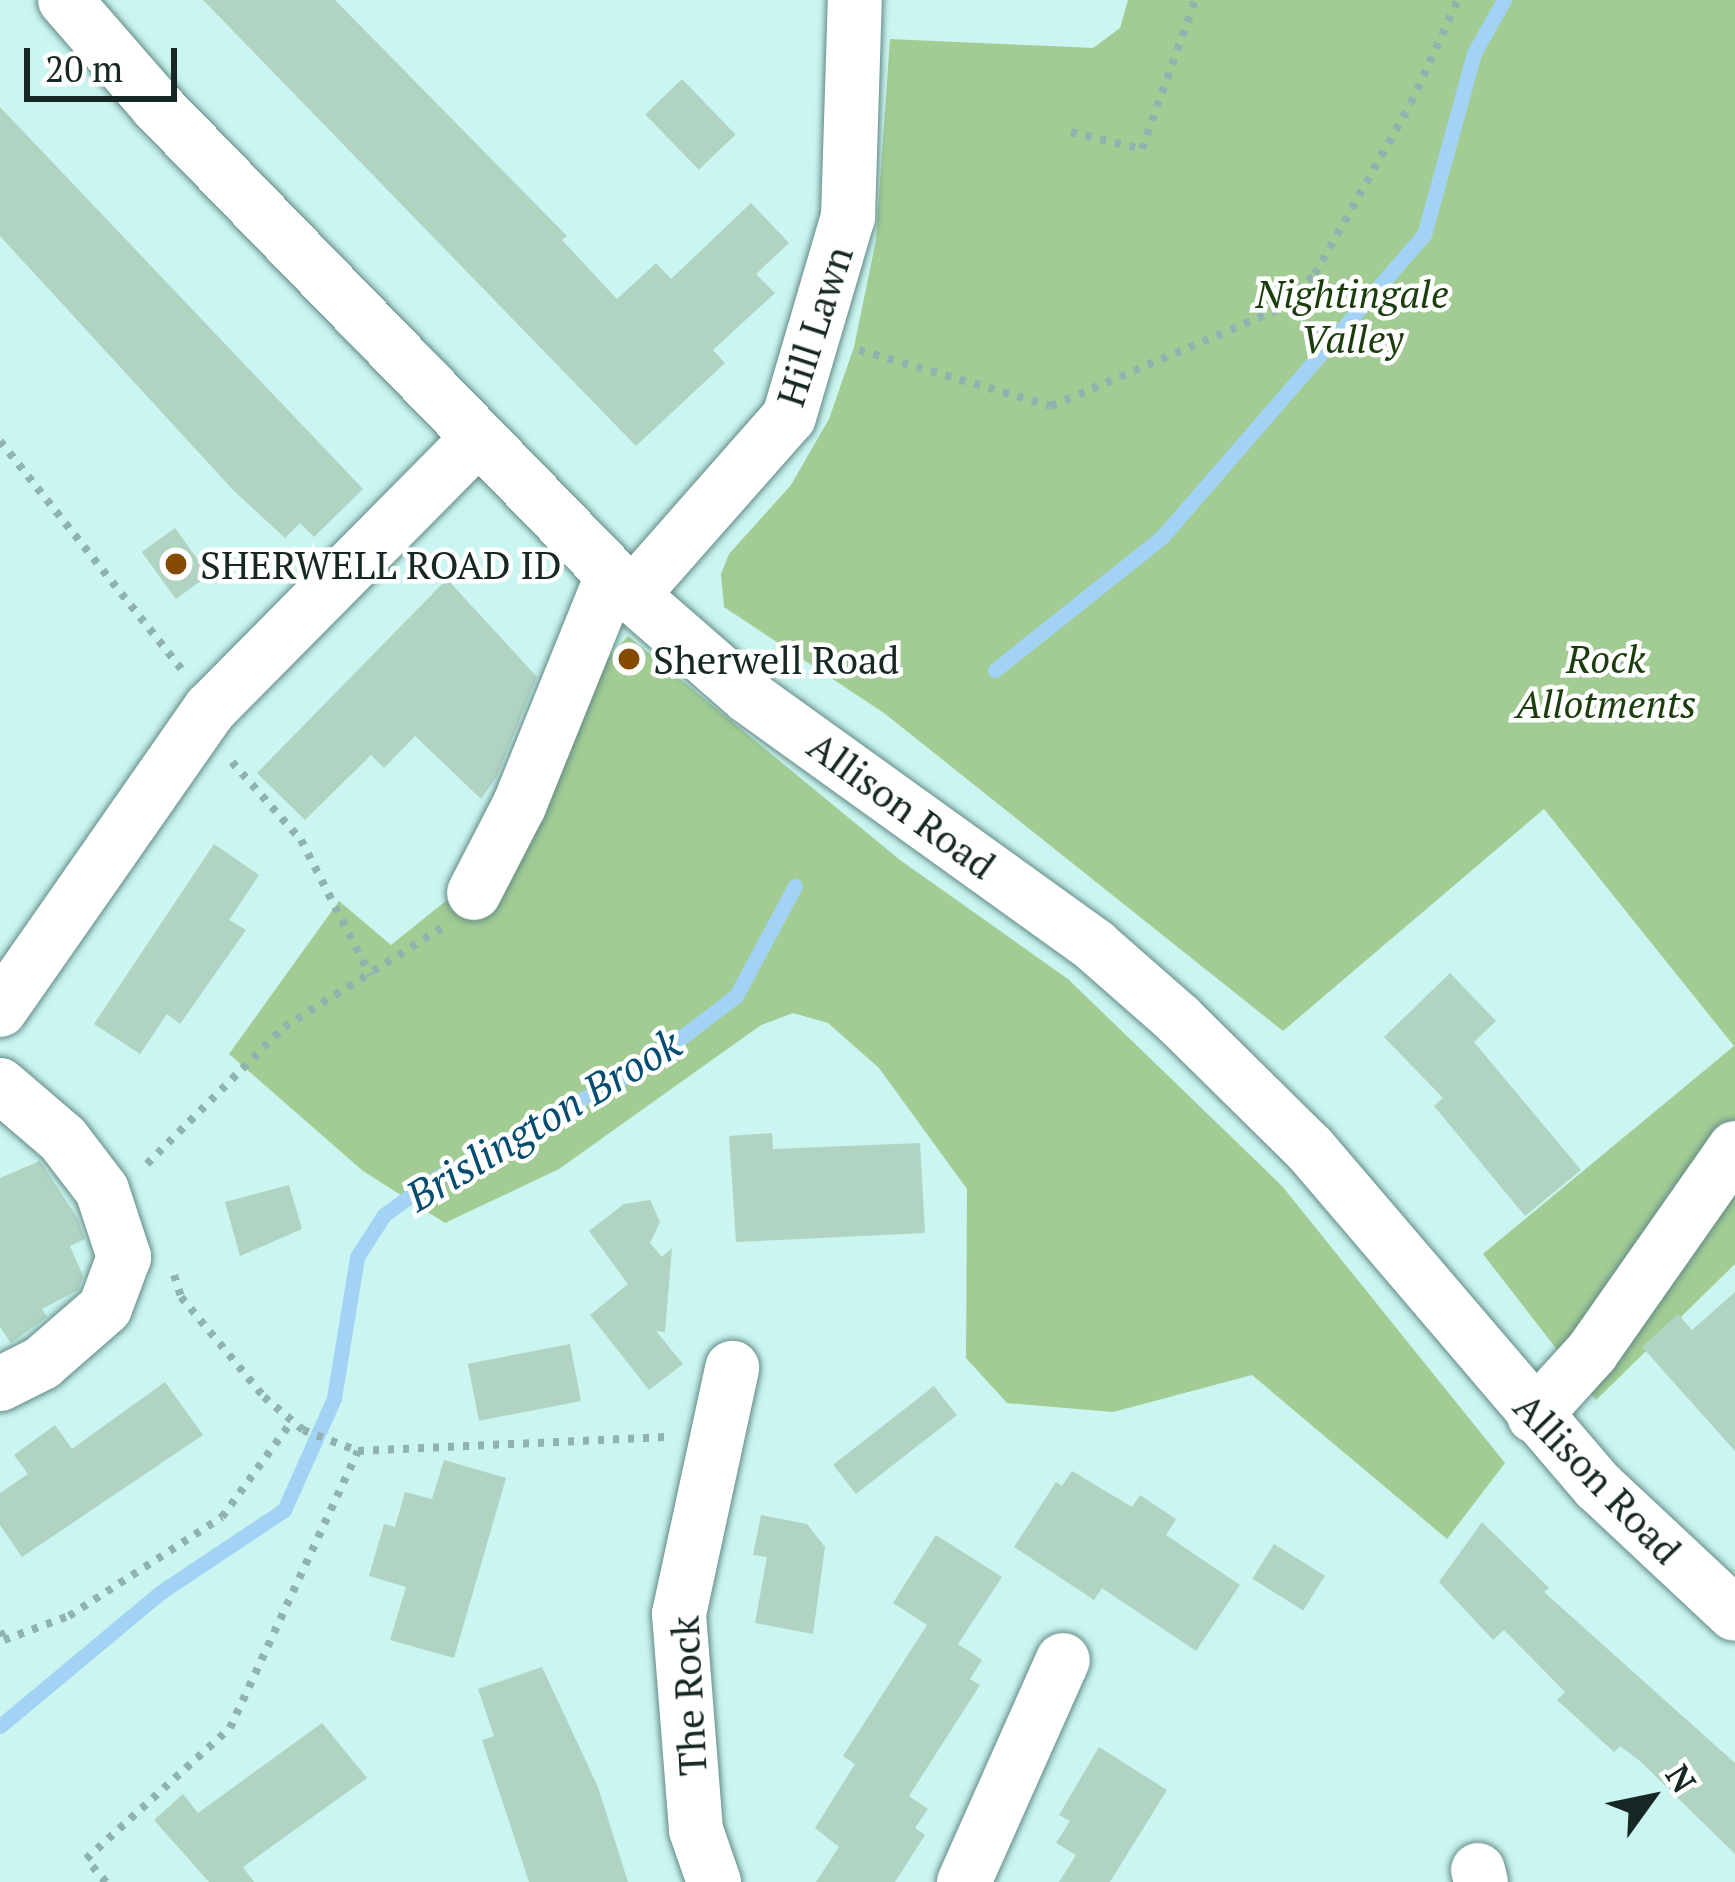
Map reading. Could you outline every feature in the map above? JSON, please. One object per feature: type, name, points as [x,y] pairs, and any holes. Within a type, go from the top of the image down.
[{"type":"street","name":"Allison Road","points":[[65,0],[622,585],[749,698],[1076,932],[1178,1019],[1310,1149],[1534,1416],[1735,1614]]},
{"type":"street","name":"Hill Lawn","points":[[474,893],[622,585],[789,417],[818,336],[848,217],[855,0]]},
{"type":"street","points":[[0,1010],[204,718],[284,626],[478,438]]},
{"type":"street","points":[[0,1085],[64,1139],[102,1190],[124,1257],[105,1308],[42,1363],[0,1384]]},
{"type":"street","points":[[1534,1416],[1592,1352],[1735,1148]]},
{"type":"street","name":"The Rock","points":[[714,1882],[696,1831],[679,1614],[733,1368]]},
{"type":"street","points":[[964,1882],[1063,1660]]},
{"type":"path","points":[[1071,132],[1142,149],[1195,0]]},
{"type":"path","points":[[818,336],[1003,398],[1051,406],[1275,311],[1315,274],[1458,0]]},
{"type":"path","points":[[0,441],[204,718],[301,840],[370,975]]},
{"type":"path","points":[[142,1170],[284,1028],[440,929],[474,893]]},
{"type":"path","points":[[168,1255],[181,1297],[264,1397],[303,1430],[355,1450],[654,1434],[715,1450]]},
{"type":"path","points":[[2,1636],[69,1616],[222,1517],[258,1478],[292,1421]]},
{"type":"path","points":[[106,1882],[86,1858],[230,1728],[355,1450]]},
{"type":"green space","name":"Nightingale Valley","points":[[1128,0],[1735,0],[1735,1264],[1596,1400],[1483,1254],[1734,1046],[1544,809],[1283,1031],[884,713],[724,607],[721,574],[729,554],[791,485],[829,419],[854,347],[876,240],[890,39],[1093,48],[1120,28]]},
{"type":"green space","points":[[628,636],[900,860],[1068,979],[1282,1186],[1505,1463],[1447,1539],[1252,1375],[1113,1412],[1007,1403],[966,1358],[967,1189],[879,1068],[828,1023],[793,1013],[761,1025],[559,1169],[445,1223],[363,1171],[229,1054],[339,901],[391,945],[468,883],[595,672]]},
{"type":"building","points":[[203,0],[335,0],[567,236],[562,240],[617,299],[656,263],[671,279],[751,203],[789,243],[756,274],[775,293],[713,350],[725,363],[636,446]]},
{"type":"building","points":[[682,79],[735,134],[699,170],[645,114]]},
{"type":"building","points":[[0,107],[363,489],[314,537],[300,523],[285,538],[234,491],[0,236]]},
{"type":"building","name":"SHERWELL ROAD ID","points":[[175,528],[209,575],[176,599],[142,552]]},
{"type":"building","points":[[447,579],[537,677],[497,776],[481,799],[415,736],[384,768],[371,755],[305,820],[257,773]]},
{"type":"building","points":[[214,844],[259,875],[229,920],[246,930],[180,1024],[167,1014],[140,1054],[94,1024]]},
{"type":"building","points":[[1450,973],[1496,1021],[1474,1042],[1581,1170],[1525,1216],[1434,1106],[1443,1098],[1384,1037]]},
{"type":"building","points":[[772,1133],[773,1149],[920,1143],[925,1233],[736,1242],[729,1136]]},
{"type":"building","points":[[40,1161],[78,1219],[85,1239],[70,1246],[83,1276],[78,1290],[42,1309],[47,1317],[11,1343],[0,1327],[0,1178]]},
{"type":"building","points":[[289,1185],[302,1229],[240,1256],[225,1202]]},
{"type":"building","points":[[650,1200],[660,1222],[650,1243],[662,1257],[672,1248],[665,1332],[656,1331],[683,1364],[649,1390],[590,1315],[628,1284],[589,1231],[624,1204]]},
{"type":"building","points":[[1735,1292],[1735,1451],[1642,1347],[1678,1314],[1692,1330]]},
{"type":"building","points":[[570,1344],[581,1401],[479,1421],[468,1364]]},
{"type":"building","points":[[165,1382],[203,1435],[22,1557],[0,1525],[0,1493],[28,1474],[14,1455],[55,1425],[72,1449]]},
{"type":"building","points":[[934,1386],[957,1415],[856,1494],[833,1465]]},
{"type":"building","points":[[444,1460],[506,1478],[454,1658],[390,1640],[406,1587],[369,1576],[384,1524],[395,1527],[405,1492],[432,1499]]},
{"type":"building","points":[[1072,1471],[1132,1507],[1140,1495],[1176,1519],[1166,1535],[1240,1585],[1196,1651],[1102,1588],[1094,1600],[1014,1547],[1056,1482],[1062,1486]]},
{"type":"building","points":[[761,1515],[807,1524],[825,1547],[813,1634],[755,1623],[767,1557],[753,1555]]},
{"type":"building","points":[[1482,1522],[1549,1588],[1544,1592],[1735,1763],[1735,1854],[1640,1761],[1620,1746],[1614,1752],[1557,1700],[1565,1692],[1504,1630],[1493,1640],[1439,1582]]},
{"type":"building","points":[[936,1535],[1002,1577],[958,1644],[982,1660],[970,1679],[980,1685],[909,1796],[928,1809],[915,1828],[925,1835],[895,1882],[816,1882],[839,1847],[815,1828],[855,1764],[843,1756],[927,1625],[893,1603]]},
{"type":"building","points":[[1274,1544],[1325,1576],[1303,1611],[1252,1579]]},
{"type":"building","points":[[542,1667],[598,1787],[628,1882],[529,1882],[482,1740],[494,1736],[478,1689]]},
{"type":"building","points":[[322,1723],[367,1778],[243,1867],[254,1882],[209,1882],[154,1820],[183,1794],[198,1813]]},
{"type":"building","points":[[1099,1747],[1167,1790],[1110,1882],[1059,1882],[1076,1855],[1056,1843],[1070,1821],[1059,1815]]},
{"type":"waterway","name":"Brislington Brook","points":[[995,670],[1162,537],[1424,235],[1474,53],[1504,0]]},
{"type":"waterway","name":"Brislington Brook","points":[[0,1726],[161,1592],[284,1510],[334,1398],[357,1257],[384,1215],[429,1182],[645,1065],[736,996],[795,886]]},
{"type":"place","name":"SHERWELL ROAD ID","points":[[176,564]]},
{"type":"place","name":"Sherwell Road","points":[[629,659]]},
{"type":"park label","name":"Rock Allotments","points":[[1606,682]]}]
